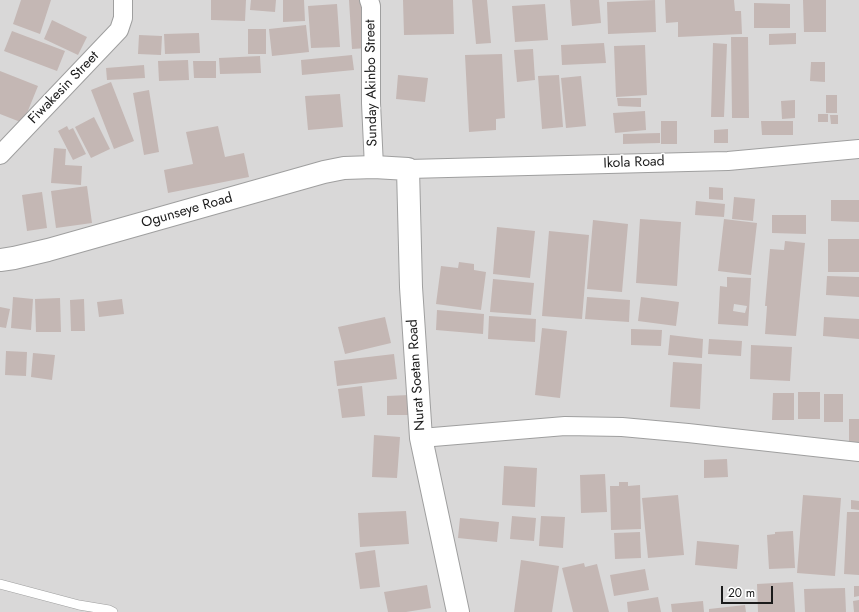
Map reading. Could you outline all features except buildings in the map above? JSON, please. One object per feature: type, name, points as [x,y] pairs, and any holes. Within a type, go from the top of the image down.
[{"type":"street","name":"Fiwakesin Street","points":[[0,155],[119,30],[123,18],[123,0]]},
{"type":"street","name":"Sunday Akinbo Street","points":[[369,0],[371,6],[371,103],[374,167]]},
{"type":"street","name":"Ikola Road","points":[[408,169],[728,160],[859,149]]},
{"type":"street","points":[[374,167],[408,169]]},
{"type":"street","name":"Ogunseye Road","points":[[0,260],[48,250],[324,172],[344,168],[374,167]]},
{"type":"street","name":"Nurat Soetan Road","points":[[408,169],[411,287],[421,438],[458,612]]},
{"type":"street","points":[[421,438],[565,426],[622,427],[859,452]]},
{"type":"lane","points":[[0,584],[113,612]]},
{"type":"shaded area","points":[[0,0],[859,0],[859,612],[0,612]]}]
